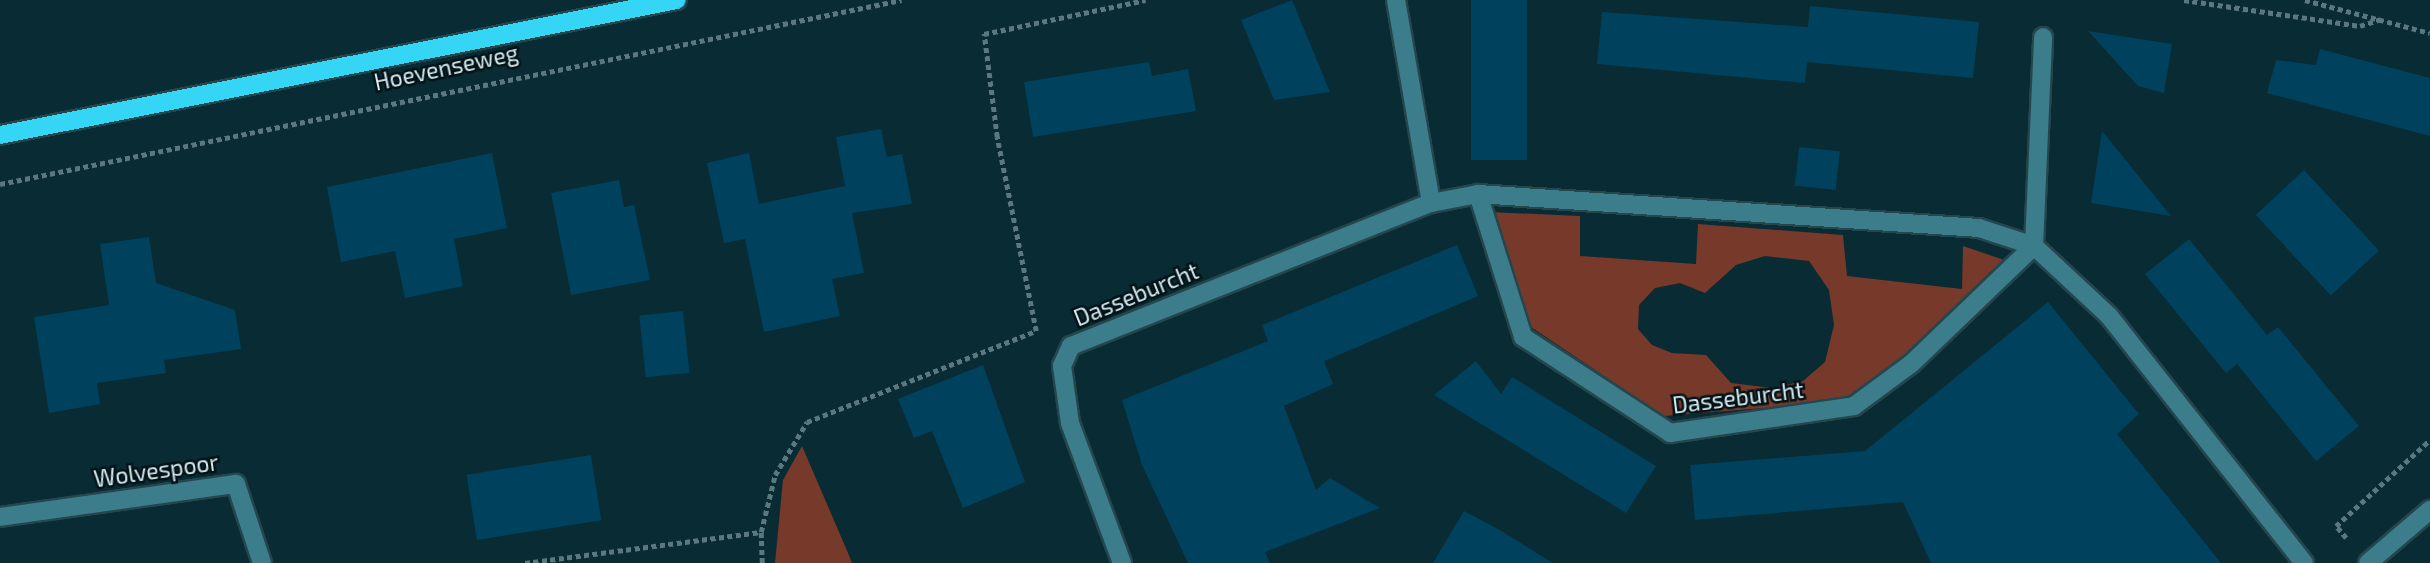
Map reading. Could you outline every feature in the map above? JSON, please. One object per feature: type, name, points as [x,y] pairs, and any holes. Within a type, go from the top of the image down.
[{"type":"main road","name":"Hoevenseweg","points":[[0,135],[677,0]]},
{"type":"street","points":[[1396,0],[1432,203]]},
{"type":"street","points":[[2034,246],[2043,37]]},
{"type":"street","name":"Dasseburcht","points":[[1478,194],[1523,337],[1670,433],[1854,406],[1912,364],[2034,246]]},
{"type":"street","name":"Dasseburcht","points":[[1122,563],[1070,423],[1062,366],[1071,346],[1432,203],[1478,194],[1979,228],[2034,246],[2109,316],[2304,563]]},
{"type":"street","name":"Wolvespoor","points":[[0,517],[236,484],[261,563]]},
{"type":"street","points":[[2368,563],[2430,510]]},
{"type":"path","name":"Hoevenseweg","points":[[0,184],[901,0]]},
{"type":"path","points":[[762,563],[761,532],[775,475],[807,422],[1036,331],[997,137],[985,34],[1145,0]]},
{"type":"path","points":[[2184,0],[2360,26],[2381,19]]},
{"type":"path","points":[[2305,0],[2430,32]]},
{"type":"path","points":[[2368,563],[2336,527],[2430,440]]},
{"type":"path","points":[[525,563],[761,532]]},
{"type":"shaded area","points":[[1489,212],[1580,216],[1580,256],[1696,264],[1698,224],[1843,235],[1847,276],[1962,289],[1963,246],[2016,264],[1852,401],[1664,416],[1525,323]],"holes":[[[1765,256],[1809,261],[1829,290],[1834,325],[1825,362],[1803,381],[1772,388],[1731,383],[1706,355],[1672,353],[1652,345],[1638,329],[1639,305],[1655,288],[1680,283],[1705,293],[1736,265]]]},
{"type":"shaded area","points":[[802,446],[852,563],[775,563],[783,480]]},
{"type":"building","points":[[1292,0],[1330,92],[1274,100],[1241,20]]},
{"type":"building","points":[[1471,0],[1527,0],[1527,160],[1471,160]]},
{"type":"building","points":[[1810,6],[1979,22],[1973,78],[1807,62],[1805,83],[1597,64],[1602,12],[1808,27]]},
{"type":"building","points":[[2088,31],[2172,44],[2164,93],[2138,86]]},
{"type":"building","points":[[2320,49],[2430,78],[2430,136],[2267,93],[2276,60],[2316,65]]},
{"type":"building","points":[[1149,62],[1152,76],[1188,69],[1196,111],[1033,137],[1024,82]]},
{"type":"building","points":[[881,129],[887,157],[902,154],[912,204],[852,213],[864,273],[832,279],[840,316],[764,332],[745,239],[724,243],[707,163],[749,153],[759,204],[845,186],[836,137]]},
{"type":"building","points":[[2102,131],[2171,216],[2091,203]]},
{"type":"building","points":[[1799,147],[1840,151],[1836,190],[1795,186]]},
{"type":"building","points":[[492,153],[507,228],[454,239],[463,286],[405,298],[395,251],[341,262],[327,187]]},
{"type":"building","points":[[2304,170],[2379,250],[2331,295],[2256,215]]},
{"type":"building","points":[[619,180],[624,207],[634,205],[650,280],[571,295],[551,193]]},
{"type":"building","points":[[149,237],[156,283],[235,310],[241,349],[164,360],[166,373],[97,383],[100,404],[49,413],[34,317],[109,305],[100,244]]},
{"type":"building","points":[[2189,239],[2267,335],[2278,327],[2359,426],[2316,461],[2237,364],[2226,373],[2145,274]]},
{"type":"building","points":[[1457,245],[1478,296],[1324,361],[1333,384],[1284,406],[1316,490],[1330,478],[1380,508],[1265,552],[1270,563],[1188,563],[1142,465],[1122,400],[1268,341],[1262,325]]},
{"type":"building","points":[[2048,302],[2139,414],[2117,434],[2221,563],[1931,563],[1903,502],[1695,520],[1690,465],[1865,451]]},
{"type":"building","points":[[683,311],[689,373],[646,377],[639,316]]},
{"type":"building","points":[[1476,361],[1501,394],[1512,377],[1656,466],[1626,513],[1434,395]]},
{"type":"building","points":[[983,365],[1025,482],[963,508],[932,431],[914,438],[898,399]]},
{"type":"building","points":[[591,455],[601,520],[477,540],[467,475]]},
{"type":"building","points":[[1464,511],[1498,529],[1553,563],[1433,563]]}]
